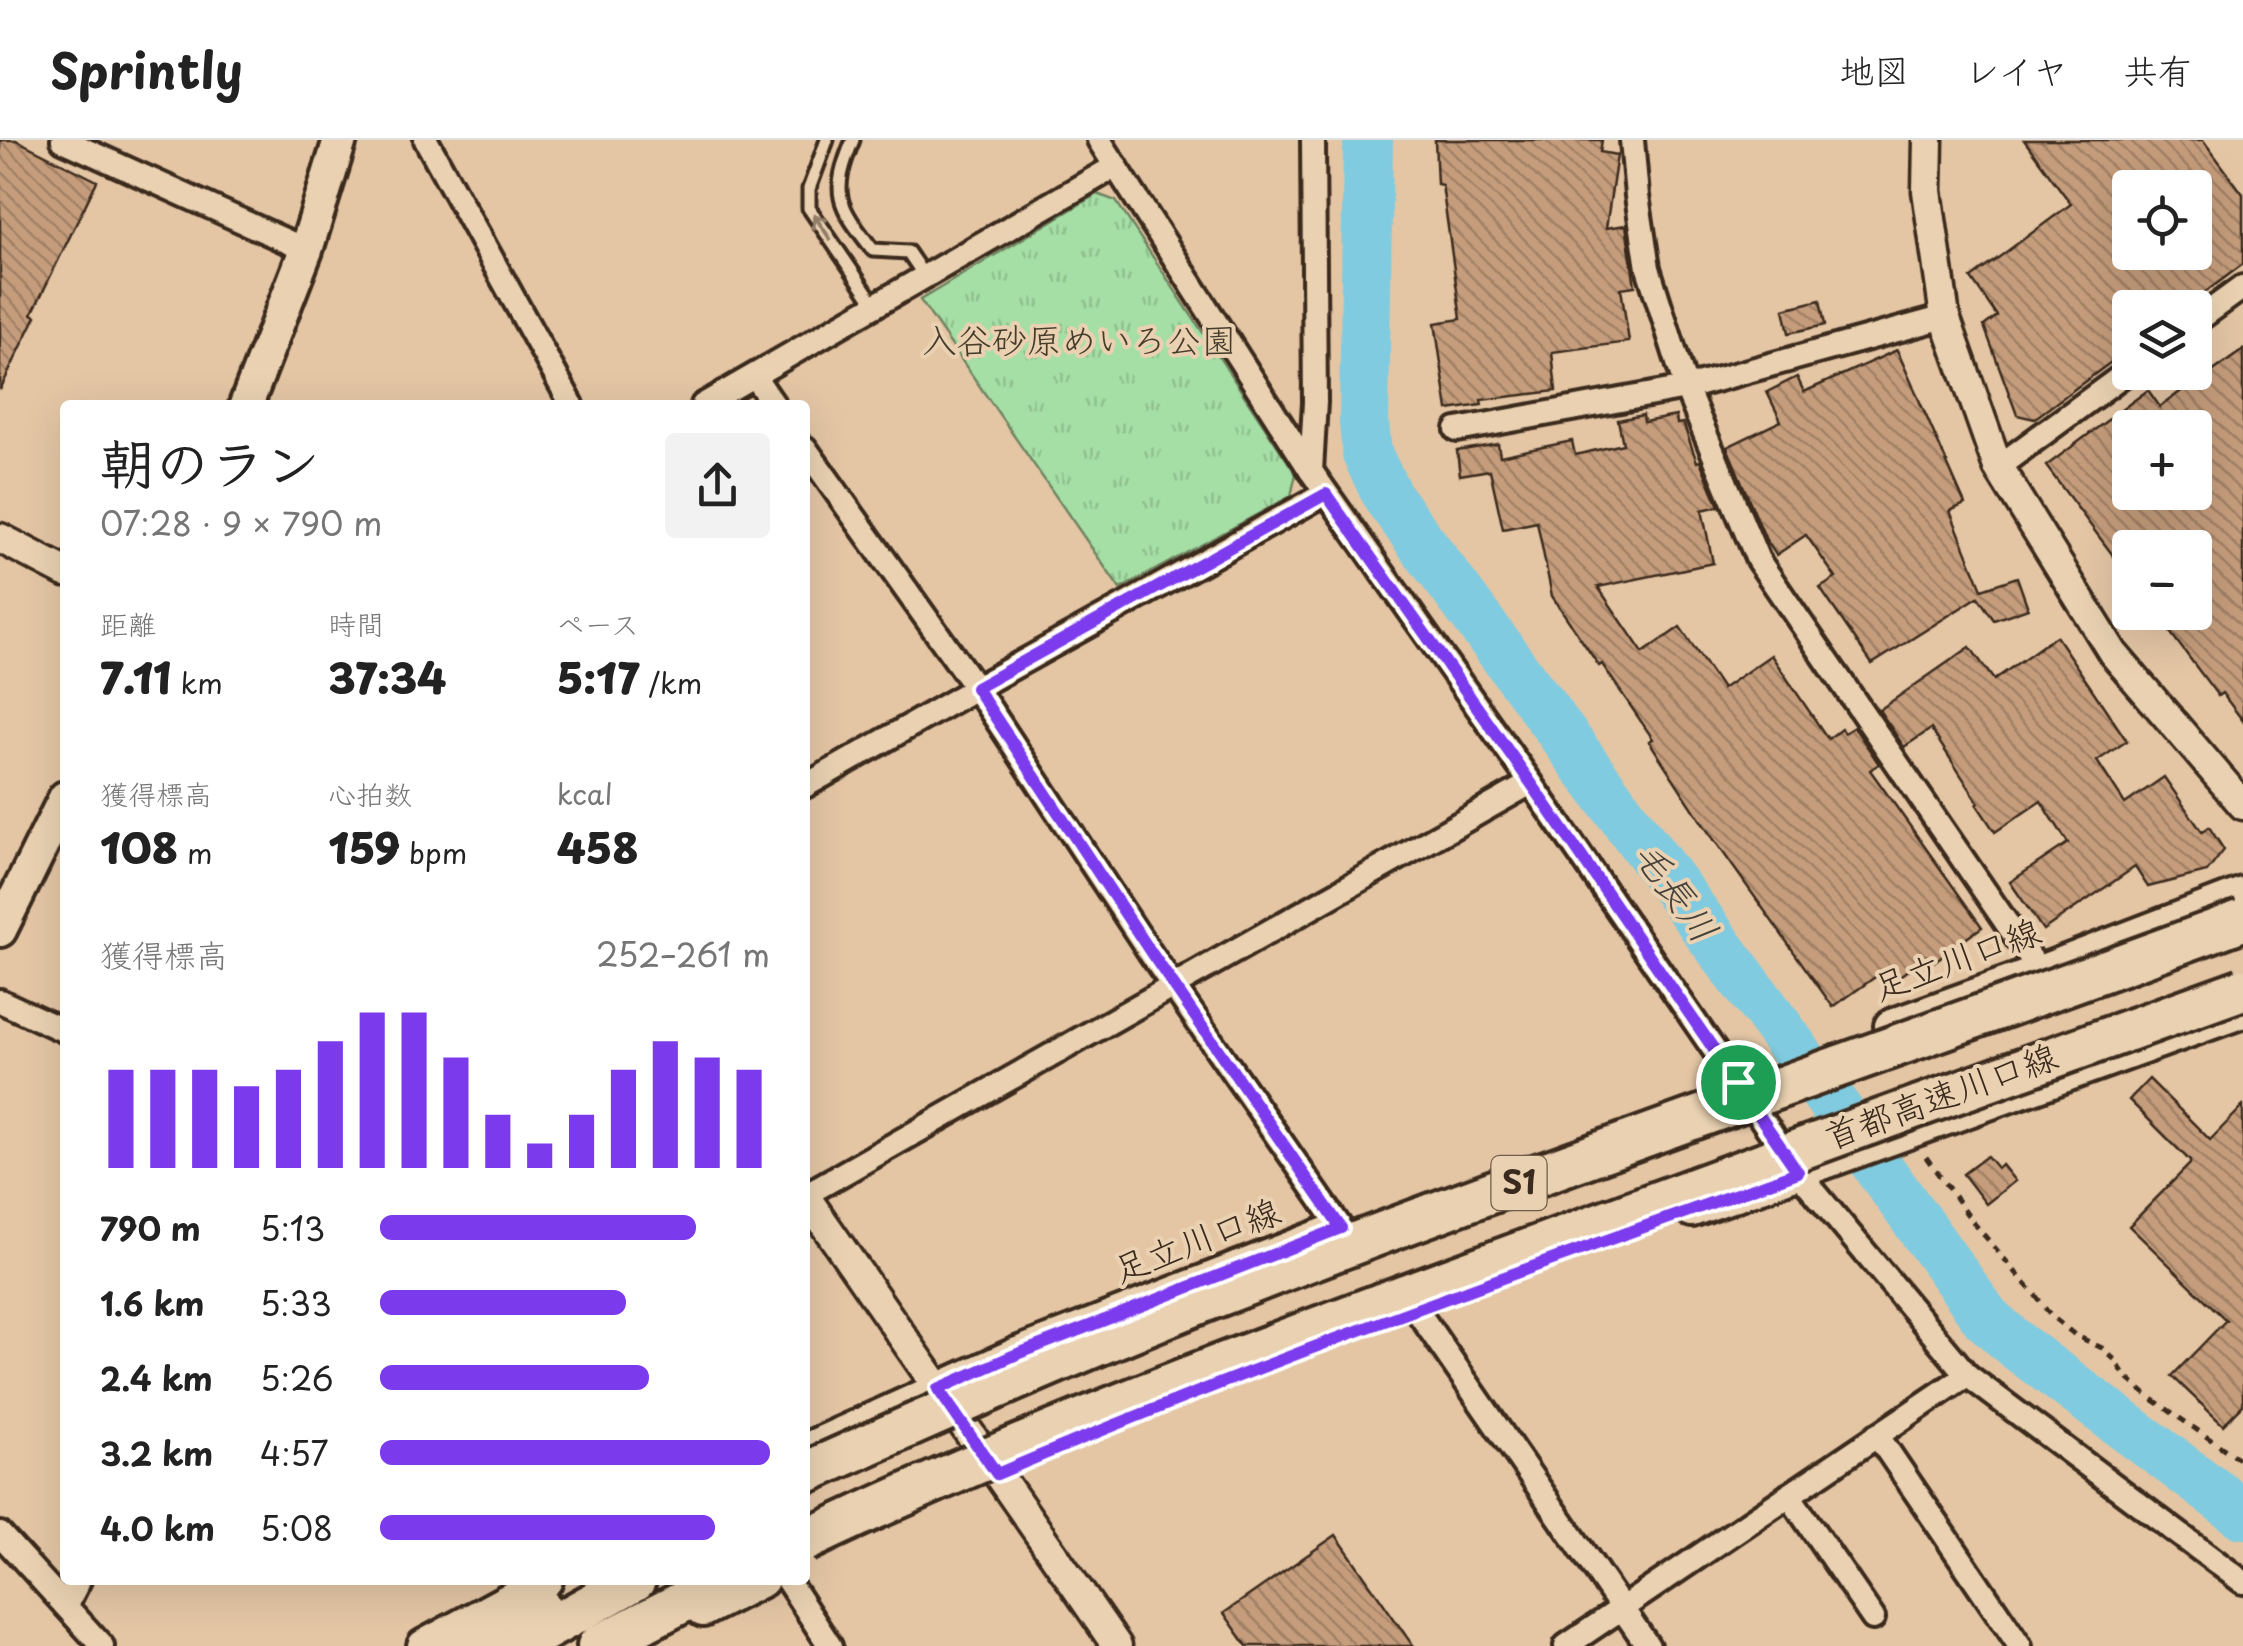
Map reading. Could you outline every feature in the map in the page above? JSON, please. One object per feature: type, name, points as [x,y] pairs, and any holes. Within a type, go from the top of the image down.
[{"type":"highway","name":"首都高速川口線","points":[[810,1470],[979,1394],[1200,1304],[1492,1193],[2243,920]]},
{"type":"highway","points":[[1952,1092],[2243,970]]},
{"type":"highway","name":"首都高速川口線","points":[[810,1540],[1072,1422],[1952,1092],[2243,989]]},
{"type":"highway","points":[[810,1496],[1187,1322],[1492,1193]]},
{"type":"highway","points":[[469,1646],[576,1585]]},
{"type":"highway","points":[[517,1646],[626,1585]]},
{"type":"highway","points":[[598,1646],[715,1585]]},
{"type":"main road","points":[[248,400],[306,250],[340,140]]},
{"type":"main road","points":[[0,928],[60,808]]},
{"type":"main road","name":"足立川口線","points":[[810,1448],[1015,1355],[1341,1228],[2243,894]]},
{"type":"main road","points":[[810,1557],[892,1518],[1205,1389],[2243,1011]]},
{"type":"main road","points":[[424,1646],[537,1585]]},
{"type":"main road","points":[[631,1646],[752,1585]]},
{"type":"street","points":[[63,140],[306,250]]},
{"type":"street","points":[[426,140],[569,400]]},
{"type":"street","points":[[1099,140],[1311,472],[1798,1172],[1967,1375],[2243,1582]]},
{"type":"street","points":[[1311,472],[1315,402],[1313,140]]},
{"type":"street","points":[[1632,140],[1648,268],[1686,388],[1758,560],[2040,972]]},
{"type":"street","points":[[1928,140],[1927,192],[1945,318],[1998,467],[2113,652],[2243,805]]},
{"type":"street","points":[[712,400],[1116,166]]},
{"type":"street","points":[[2212,310],[2243,287]]},
{"type":"street","points":[[1457,430],[1686,388],[1945,318]]},
{"type":"street","points":[[754,376],[771,400]]},
{"type":"street","points":[[1998,467],[2112,383]]},
{"type":"street","points":[[810,455],[976,688],[1341,1228]]},
{"type":"street","points":[[810,783],[1326,494]]},
{"type":"street","points":[[0,538],[60,569]]},
{"type":"street","points":[[810,1193],[1531,783]]},
{"type":"street","points":[[0,1001],[60,1029]]},
{"type":"street","points":[[810,1203],[1117,1646]]},
{"type":"street","points":[[1416,1309],[1648,1646]]},
{"type":"street","points":[[1566,1646],[1967,1375]]},
{"type":"street","points":[[1877,1435],[2020,1646]]},
{"type":"street","points":[[1790,1494],[1873,1618]]},
{"type":"street","points":[[0,1534],[102,1646]]},
{"type":"street","points":[[66,1606],[76,1585]]},
{"type":"street","points":[[789,1585],[830,1646]]},
{"type":"lane","points":[[827,140],[809,189],[809,208],[876,306]]},
{"type":"lane","points":[[853,140],[838,182],[840,203],[873,250],[908,252],[925,277]]},
{"type":"path","points":[[1924,1154],[1972,1221],[2050,1315],[2075,1335],[2102,1348],[2148,1396],[2243,1462]]},
{"type":"green space","name":"入谷砂原めいろ公園","points":[[1097,194],[1116,201],[1296,474],[1291,496],[1120,589],[920,300]]},
{"type":"building","points":[[0,140],[16,140],[97,181],[0,390]]},
{"type":"building","points":[[1435,140],[1602,140],[1600,152],[1617,155],[1606,228],[1626,225],[1635,286],[1621,288],[1629,342],[1552,352],[1556,391],[1481,400],[1482,405],[1448,410],[1435,323],[1461,319],[1442,185],[1437,184]]},
{"type":"building","points":[[2024,140],[2203,140],[2243,194],[2243,264],[2208,290],[2112,290],[2112,361],[2034,419],[2017,415],[1984,326],[1997,316],[1971,278],[2071,204]]},
{"type":"building","points":[[1820,300],[1825,325],[1789,333],[1784,309]]},
{"type":"building","points":[[1897,350],[1965,504],[1950,511],[1982,589],[2017,577],[2028,608],[1994,620],[1978,597],[1872,664],[1820,588],[1836,578],[1806,535],[1776,555],[1727,447],[1781,421],[1767,392],[1797,377],[1804,392]]},
{"type":"building","points":[[2243,350],[2243,721],[2222,693],[2218,696],[2168,630],[2212,630],[2212,530],[2112,530],[2112,554],[2046,466],[2112,417],[2112,510],[2212,510],[2212,410],[2121,410],[2148,390],[2160,407],[2183,390],[2212,390],[2212,372]]},
{"type":"building","points":[[1643,415],[1644,422],[1676,416],[1677,424],[1683,423],[1719,506],[1702,510],[1713,563],[1598,587],[1643,653],[1680,627],[1722,689],[1771,655],[1828,739],[1841,729],[1844,733],[1854,727],[1879,764],[1870,770],[1982,927],[1932,963],[1927,956],[1886,986],[1878,975],[1833,1007],[1705,827],[1649,741],[1653,739],[1552,596],[1537,522],[1503,529],[1490,470],[1460,475],[1457,451],[1498,444],[1500,456],[1572,441],[1575,455],[1623,444],[1618,420]]},
{"type":"building","points":[[2056,636],[2127,741],[2097,761],[2125,804],[2164,777],[2202,832],[2209,827],[2224,850],[2207,872],[2148,887],[2135,867],[2043,930],[2010,882],[2068,843],[2041,801],[1995,832],[1931,729],[1904,747],[1879,710],[1970,647],[1994,680]]},
{"type":"building","points":[[2149,1079],[2210,1140],[2243,1106],[2243,1405],[2223,1425],[2172,1376],[2226,1320],[2129,1226],[2190,1164],[2129,1100]]},
{"type":"building","points":[[1987,1156],[1997,1168],[2002,1165],[2015,1181],[1986,1204],[1963,1174]]},
{"type":"building","points":[[1336,1535],[1413,1646],[1247,1646],[1224,1613]]},
{"type":"waterway","name":"毛長川","points":[[1368,140],[1364,422],[1367,454],[1389,499],[1771,1017],[1986,1318],[2016,1345],[2243,1514]]},
{"type":"route","points":[[1326,494],[1738,1082],[1798,1172],[1416,1309],[997,1474],[938,1389],[1015,1355],[1341,1228],[1152,954],[976,688],[1326,494]]}]
